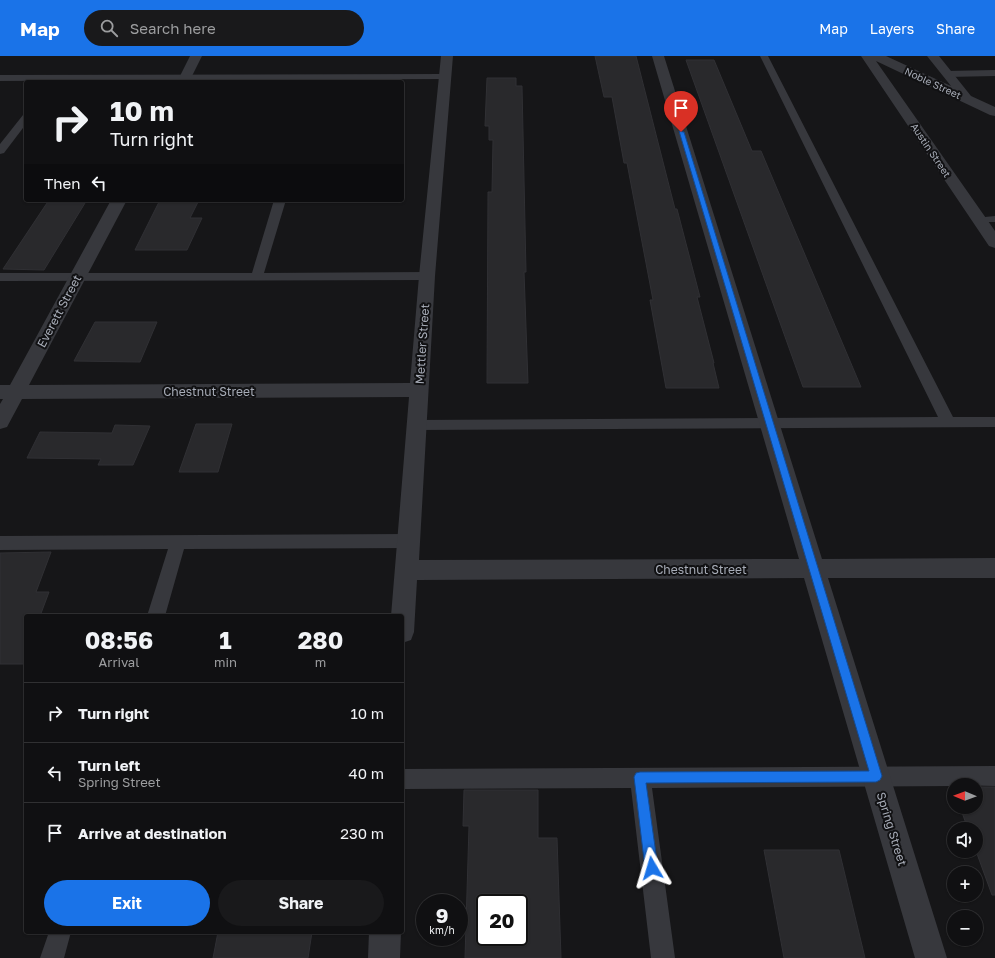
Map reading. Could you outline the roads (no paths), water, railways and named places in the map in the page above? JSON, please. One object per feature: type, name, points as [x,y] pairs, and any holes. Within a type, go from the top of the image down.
[{"type":"street","points":[[184,80],[196,56]]},
{"type":"street","name":"Mettler Street","points":[[403,614],[427,276],[447,56]]},
{"type":"street","name":"Spring Street","points":[[658,56],[932,958]]},
{"type":"street","name":"Austin Street","points":[[867,56],[995,243]]},
{"type":"street","name":"Noble Street","points":[[876,56],[995,112]]},
{"type":"street","name":"Noble Street","points":[[933,56],[968,99]]},
{"type":"street","name":"Everett Street","points":[[0,422],[8,392],[77,277],[118,202]]},
{"type":"street","name":"Chestnut Street","points":[[8,392],[419,390]]},
{"type":"street","name":"Chestnut Street","points":[[406,570],[995,568]]},
{"type":"street","points":[[384,958],[385,934]]},
{"type":"lane","points":[[764,56],[948,422]]},
{"type":"lane","points":[[947,74],[995,73]]},
{"type":"lane","points":[[0,78],[55,80],[316,80],[446,77]]},
{"type":"lane","points":[[0,151],[24,120]]},
{"type":"lane","points":[[256,277],[279,202]]},
{"type":"lane","points":[[979,220],[995,219]]},
{"type":"lane","points":[[0,277],[427,276]]},
{"type":"lane","points":[[416,425],[995,422]]},
{"type":"lane","points":[[0,543],[409,541]]},
{"type":"lane","points":[[157,614],[178,542]]},
{"type":"lane","points":[[404,779],[995,776]]},
{"type":"lane","points":[[640,777],[663,958]]},
{"type":"lane","points":[[52,958],[59,934]]}]
